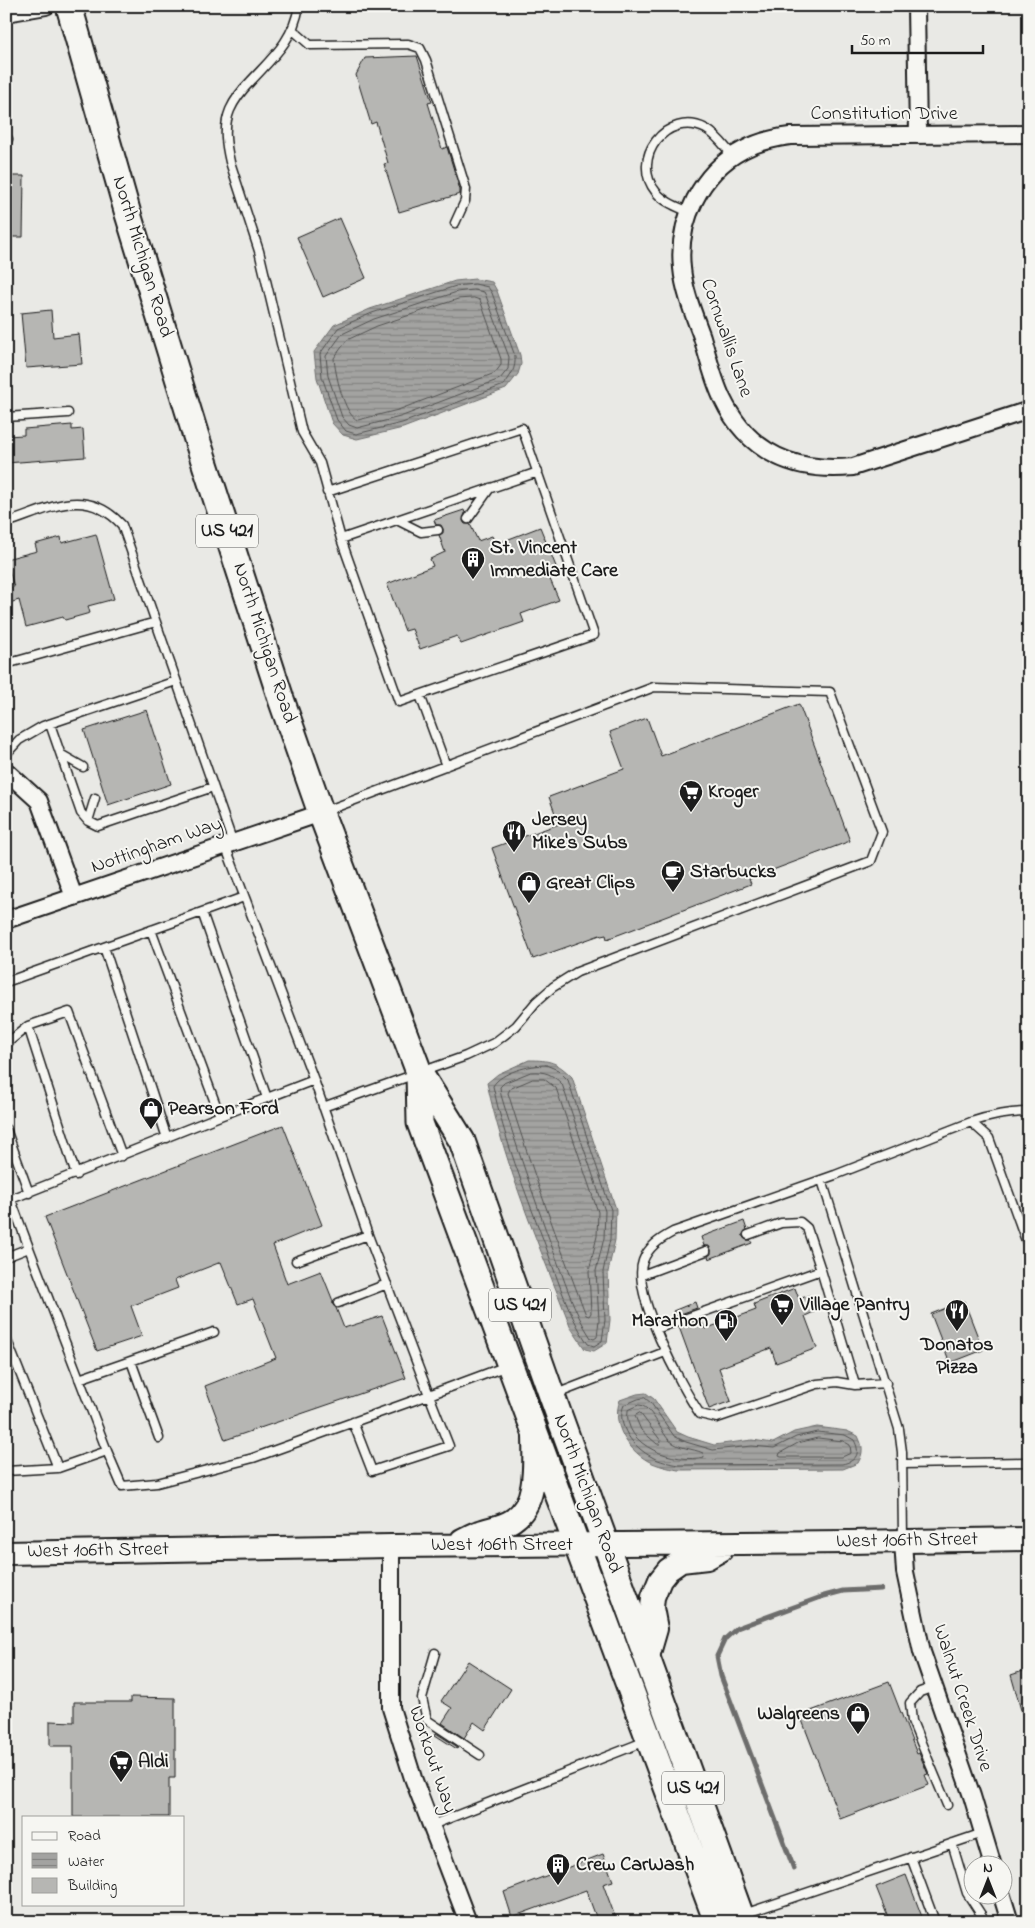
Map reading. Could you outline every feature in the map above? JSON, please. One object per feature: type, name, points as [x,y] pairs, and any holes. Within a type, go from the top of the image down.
[{"type":"main road","name":"North Michigan Road","points":[[69,6],[128,214],[195,433],[281,699],[321,812],[419,1072],[462,1141],[647,1660],[726,1920]]},
{"type":"main road","name":"North Michigan Road","points":[[419,1072],[420,1123],[648,1740],[726,1920]]},
{"type":"street","points":[[6,13],[46,6]]},
{"type":"street","points":[[916,6],[918,135]]},
{"type":"street","name":"Constitution Drive","points":[[738,153],[774,138],[790,136],[1029,134]]},
{"type":"street","name":"Cornwallis Lane","points":[[738,153],[711,175],[703,185],[689,212],[682,237],[681,252],[683,279],[721,397],[730,415],[744,433],[758,446],[788,462],[815,468],[853,467],[1029,410]]},
{"type":"street","points":[[6,771],[39,802],[74,897]]},
{"type":"street","name":"Nottingham Way","points":[[6,920],[321,812]]},
{"type":"street","points":[[451,1545],[478,1532],[495,1528],[514,1520],[522,1510],[533,1490],[534,1430]]},
{"type":"street","name":"West 106th Street","points":[[6,1553],[451,1545],[734,1544],[1029,1539]]},
{"type":"street","name":"Walnut Creek Drive","points":[[903,1541],[905,1572],[922,1652],[972,1796],[990,1856]]},
{"type":"street","points":[[647,1660],[656,1629],[652,1608],[653,1597],[660,1580],[668,1570],[681,1561],[707,1558],[734,1544]]},
{"type":"street","name":"Workout Way","points":[[392,1546],[391,1708],[413,1778],[468,1922]]},
{"type":"street","points":[[1005,1906],[1010,1922]]},
{"type":"lane","points":[[299,6],[293,30],[277,53],[238,95],[230,110],[226,136],[230,162],[259,251],[302,432],[320,463],[327,492],[341,539],[399,702],[594,635],[522,428],[327,492]]},
{"type":"lane","points":[[293,30],[310,45],[408,44],[420,48],[426,60],[466,189],[465,201],[455,223]]},
{"type":"lane","points":[[689,212],[664,200],[657,194],[651,184],[646,162],[654,142],[662,133],[672,128],[696,125],[707,130],[738,153]]},
{"type":"lane","points":[[6,417],[68,413]]},
{"type":"lane","points":[[341,539],[538,472]]},
{"type":"lane","points":[[468,519],[490,488]]},
{"type":"lane","points":[[6,523],[70,502],[86,503],[100,508],[113,515],[122,525],[213,787],[244,897],[314,1080],[386,1284],[449,1446],[372,1471],[353,1422]]},
{"type":"lane","points":[[397,520],[421,532],[438,530]]},
{"type":"lane","points":[[6,664],[156,622]]},
{"type":"lane","points":[[6,754],[19,740],[50,724],[176,681]]},
{"type":"lane","points":[[321,812],[654,687],[830,692],[882,832],[872,861],[577,972],[553,987],[536,1002],[516,1026],[494,1043],[466,1056],[323,1107]]},
{"type":"lane","points":[[420,695],[446,766]]},
{"type":"lane","points":[[50,724],[80,813],[88,821],[98,826],[213,787]]},
{"type":"lane","points":[[62,755],[83,767]]},
{"type":"lane","points":[[88,821],[95,798]]},
{"type":"lane","points":[[6,982],[244,897]]},
{"type":"lane","points":[[202,912],[267,1098]]},
{"type":"lane","points":[[152,930],[220,1116]]},
{"type":"lane","points":[[104,947],[167,1138]]},
{"type":"lane","points":[[6,1044],[28,1026],[69,1012],[122,1156]]},
{"type":"lane","points":[[28,1026],[76,1175]]},
{"type":"lane","points":[[314,1080],[8,1201],[29,1248],[122,1486],[157,1483],[253,1458],[429,1396],[510,1365]]},
{"type":"lane","points":[[886,1383],[855,1385],[837,1382],[817,1384],[717,1418],[700,1414],[686,1394],[665,1352],[647,1302],[642,1275],[643,1262],[650,1248],[667,1235],[822,1180],[971,1122],[1012,1112],[1029,1112]]},
{"type":"lane","points":[[971,1122],[989,1138],[1029,1249]]},
{"type":"lane","points":[[6,1129],[29,1193]]},
{"type":"lane","points":[[822,1180],[899,1429],[902,1464],[903,1541]]},
{"type":"lane","points":[[748,1235],[781,1223],[800,1222],[807,1228],[855,1385]]},
{"type":"lane","points":[[296,1261],[368,1235]]},
{"type":"lane","points":[[6,1257],[29,1248]]},
{"type":"lane","points":[[642,1275],[706,1251]]},
{"type":"lane","points":[[656,1330],[821,1270]]},
{"type":"lane","points":[[338,1303],[386,1284]]},
{"type":"lane","points":[[79,1380],[214,1332]]},
{"type":"lane","points":[[6,1338],[58,1468]]},
{"type":"lane","points":[[552,1396],[665,1352]]},
{"type":"lane","points":[[131,1361],[159,1438]]},
{"type":"lane","points":[[7,1470],[58,1468],[107,1451]]},
{"type":"lane","points":[[902,1464],[1029,1462]]},
{"type":"lane","points":[[435,1654],[422,1698],[427,1720],[480,1756]]},
{"type":"lane","points":[[934,1687],[920,1692],[910,1703],[912,1721],[947,1805]]},
{"type":"lane","points":[[432,1825],[648,1740]]},
{"type":"lane","points":[[726,1920],[983,1832]]},
{"type":"lane","points":[[952,1843],[967,1893],[982,1916],[982,1922]]},
{"type":"lane","points":[[911,1857],[935,1922]]},
{"type":"water","points":[[475,279],[492,282],[520,355],[521,364],[518,374],[506,389],[403,428],[357,439],[343,435],[332,423],[317,378],[314,352],[334,325],[370,309],[455,281]]},
{"type":"water","points":[[529,1060],[553,1063],[572,1077],[616,1209],[615,1240],[608,1272],[610,1320],[607,1343],[594,1351],[585,1349],[571,1328],[513,1176],[487,1083],[498,1074]]},
{"type":"water","points":[[646,1393],[654,1399],[677,1432],[714,1445],[752,1440],[773,1443],[794,1432],[817,1427],[847,1431],[858,1436],[862,1446],[862,1453],[858,1463],[843,1469],[678,1470],[663,1467],[640,1456],[628,1443],[619,1427],[618,1409],[620,1400]]},
{"type":"building","points":[[417,56],[432,102],[428,103],[442,149],[447,147],[460,194],[399,212],[384,164],[388,163],[376,122],[371,124],[356,75],[365,58]]},
{"type":"building","points":[[6,176],[24,176],[23,237],[6,237]]},
{"type":"building","points":[[340,218],[366,278],[323,297],[297,237]]},
{"type":"building","points":[[51,310],[53,337],[79,334],[82,364],[26,368],[21,313]]},
{"type":"building","points":[[72,425],[72,430],[83,429],[85,457],[6,463],[6,436],[24,435],[24,429]]},
{"type":"building","name":"St. Vincent Immediate Care","points":[[464,510],[463,521],[465,524],[470,524],[478,541],[492,536],[496,544],[540,527],[559,574],[549,577],[559,600],[521,614],[524,622],[461,644],[457,636],[420,649],[412,629],[405,631],[387,584],[433,566],[430,559],[445,552],[439,535],[443,533],[443,529],[441,525],[436,525],[434,520]]},
{"type":"building","points":[[96,534],[114,599],[88,606],[90,613],[65,620],[63,617],[26,627],[19,600],[6,604],[6,589],[14,587],[6,559],[37,551],[35,544],[61,537],[62,543]]},
{"type":"building","points":[[799,704],[850,841],[749,879],[751,884],[607,939],[606,935],[600,935],[533,959],[492,848],[559,824],[549,797],[624,769],[610,732],[647,718],[661,756]]},
{"type":"building","points":[[147,710],[171,784],[108,805],[84,730]]},
{"type":"building","points":[[283,1125],[322,1225],[273,1245],[287,1284],[321,1271],[333,1305],[344,1328],[382,1316],[406,1378],[225,1440],[205,1386],[276,1358],[253,1299],[238,1304],[221,1262],[175,1280],[178,1288],[131,1306],[142,1336],[97,1351],[45,1217]]},
{"type":"building","points":[[744,1221],[747,1230],[743,1237],[752,1243],[709,1259],[708,1256],[711,1254],[711,1250],[709,1246],[704,1246],[701,1237]]},
{"type":"building","points":[[795,1288],[799,1299],[810,1295],[816,1311],[805,1316],[817,1348],[776,1363],[771,1348],[719,1368],[731,1401],[709,1409],[679,1327],[701,1319],[705,1329],[756,1310],[754,1304]]},
{"type":"building","name":"Donatos Pizza","points":[[964,1301],[983,1350],[950,1363],[931,1314]]},
{"type":"building","points":[[695,1302],[697,1308],[675,1316],[673,1311]]},
{"type":"building","points":[[468,1661],[511,1689],[485,1730],[474,1722],[464,1738],[442,1723],[452,1708],[441,1701]]},
{"type":"building","points":[[1029,1669],[1029,1723],[1025,1724],[1011,1675]]},
{"type":"building","name":"Walgreens","points":[[889,1682],[917,1754],[919,1753],[928,1774],[925,1775],[929,1785],[840,1819],[800,1715]]},
{"type":"building","points":[[131,1697],[175,1698],[175,1778],[169,1778],[169,1816],[73,1816],[73,1746],[50,1746],[50,1721],[74,1722],[74,1702],[131,1702]]},
{"type":"building","points":[[436,1733],[458,1747],[457,1749],[435,1735]]},
{"type":"building","name":"Crew CarWash","points":[[603,1854],[613,1881],[603,1884],[617,1922],[598,1922],[586,1890],[512,1917],[504,1892]]},
{"type":"building","points":[[906,1875],[924,1922],[890,1922],[876,1887]]},
{"type":"waterway","points":[[794,1869],[721,1676],[717,1656],[725,1639],[737,1628],[824,1596],[843,1591],[881,1589]]},
{"type":"waterway","points":[[812,1916],[814,1922]]},
{"type":"place","name":"St. Vincent Immediate Care","points":[[473,580]]},
{"type":"place","name":"Kroger","points":[[691,813]]},
{"type":"place","name":"Jersey Mike's Subs","points":[[514,853]]},
{"type":"place","name":"Starbucks","points":[[673,893]]},
{"type":"place","name":"Great Clips","points":[[529,904]]},
{"type":"place","name":"Pearson Ford","points":[[151,1130]]},
{"type":"place","name":"Village Pantry","points":[[782,1326]]},
{"type":"place","name":"Donatos Pizza","points":[[957,1332]]},
{"type":"place","name":"Marathon","points":[[726,1342]]},
{"type":"place","name":"Walgreens","points":[[858,1735]]},
{"type":"place","name":"Aldi","points":[[121,1783]]},
{"type":"place","name":"Crew CarWash","points":[[558,1886]]}]
